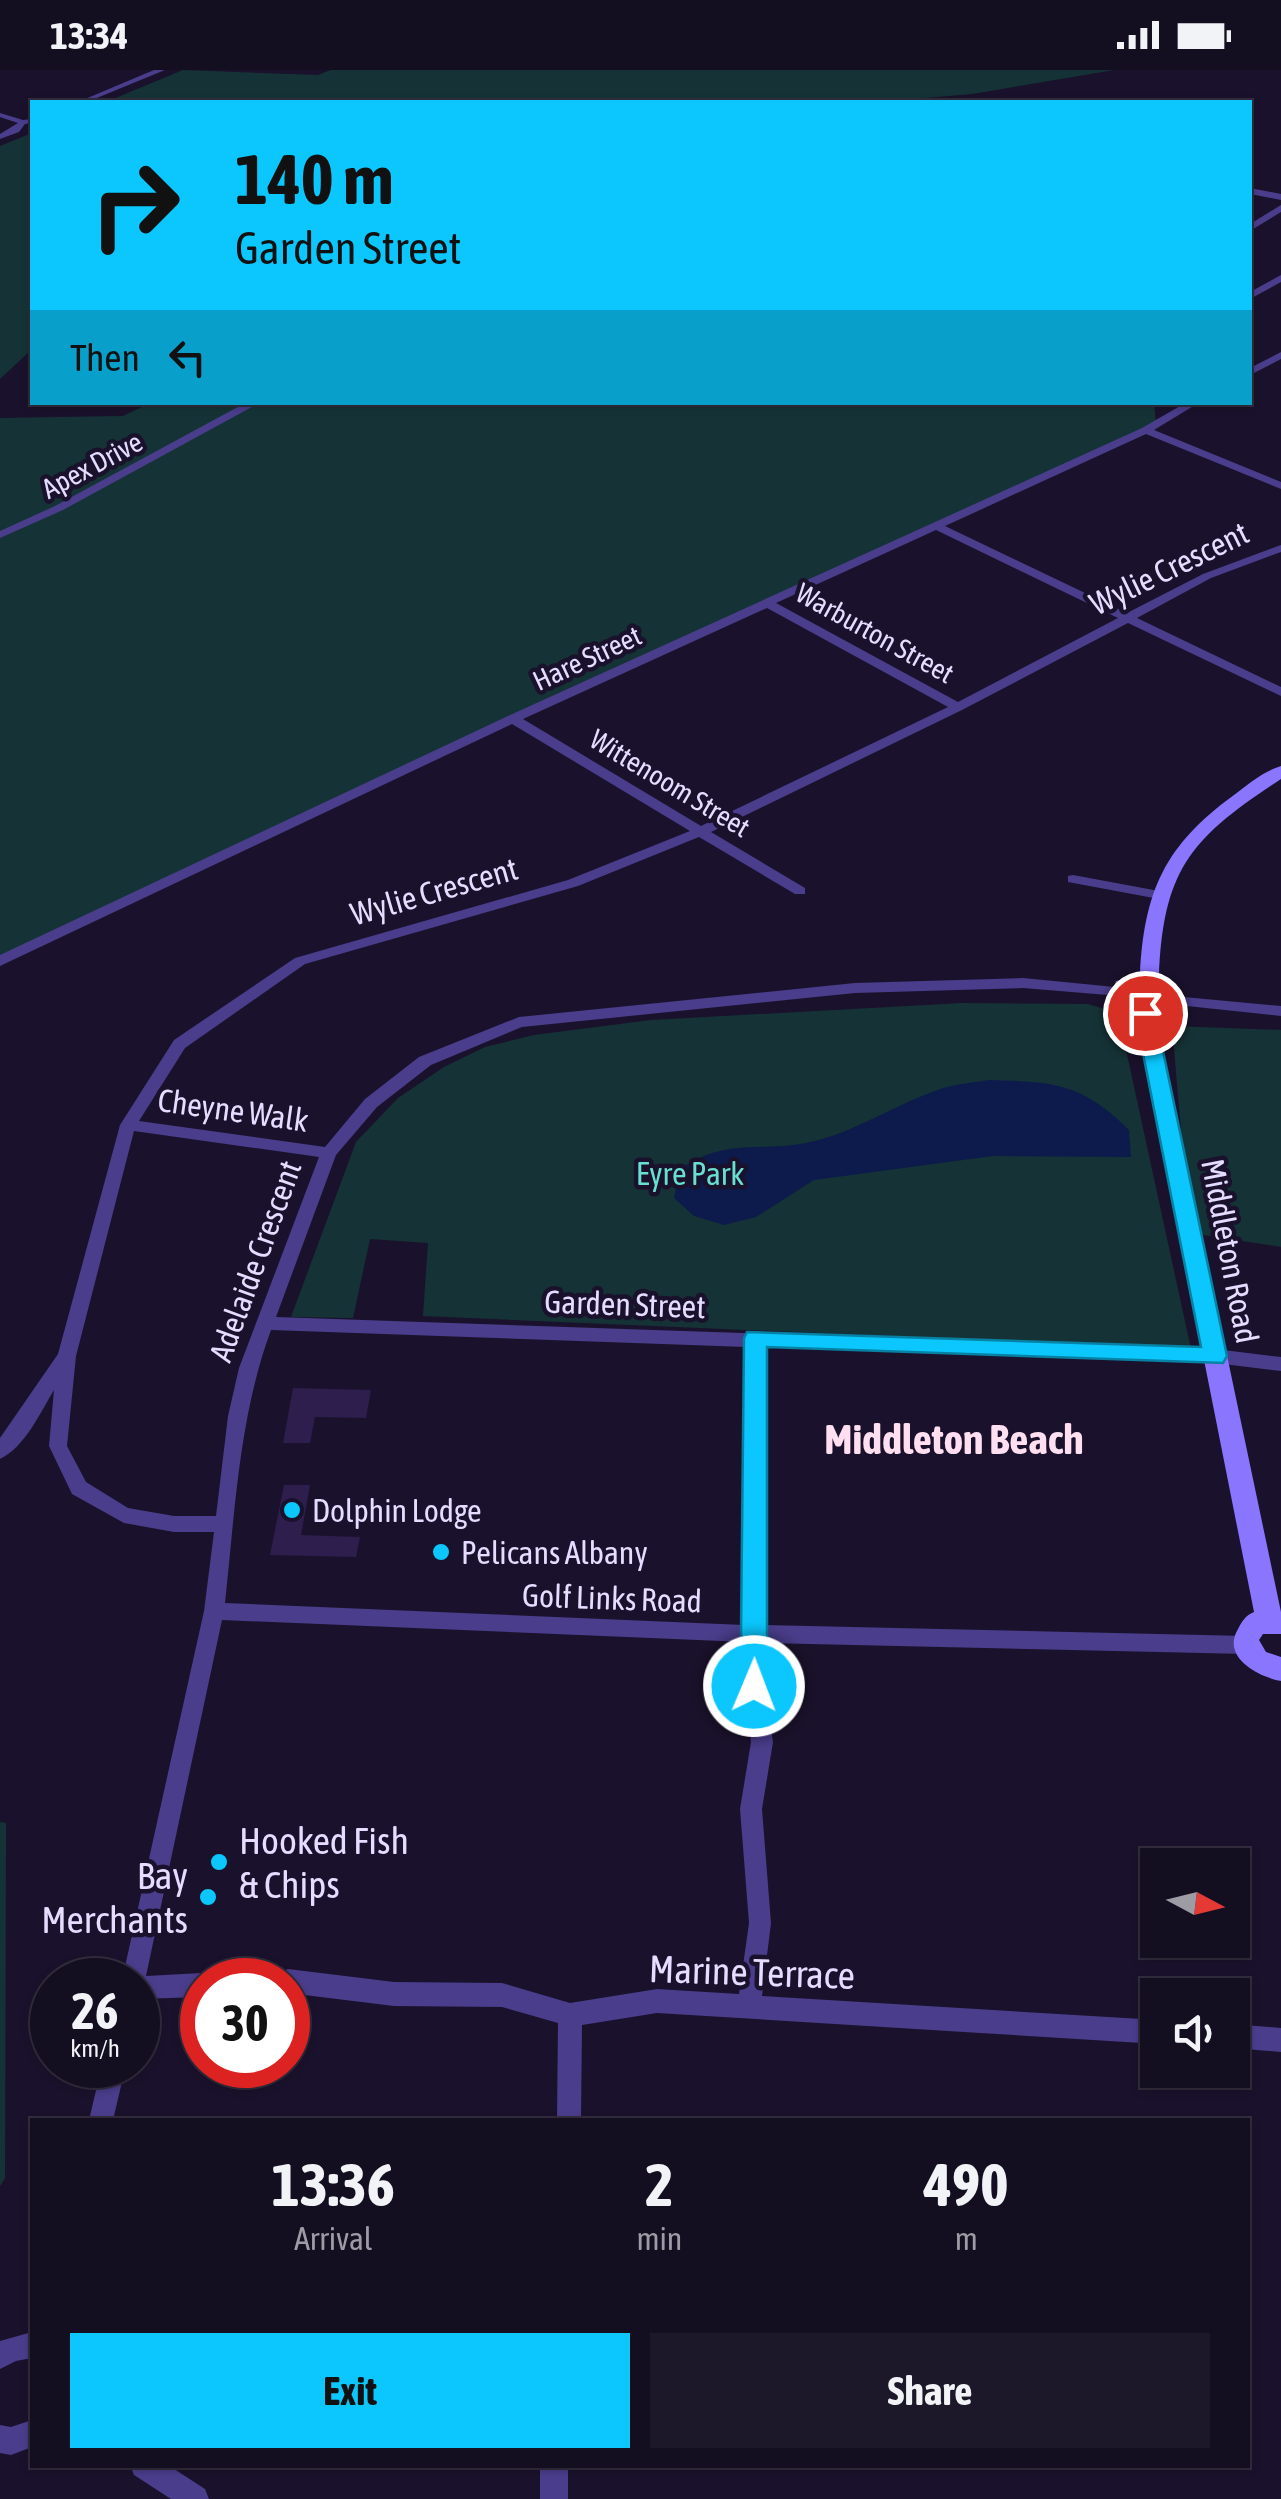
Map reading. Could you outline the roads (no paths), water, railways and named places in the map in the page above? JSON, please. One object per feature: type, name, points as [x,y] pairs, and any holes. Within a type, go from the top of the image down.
[{"type":"main road","points":[[1150,980],[1149,943],[1159,895],[1186,843],[1217,812],[1281,770]]},
{"type":"main road","points":[[1150,980],[1167,988],[1173,1001],[1164,1011],[1145,1013],[1126,1004],[1120,991],[1130,981],[1150,980]]},
{"type":"main road","name":"Middleton Road","points":[[1145,1013],[1215,1356],[1275,1622]]},
{"type":"main road","points":[[1275,1622],[1250,1627],[1246,1645],[1258,1662],[1280,1669],[1281,1677]]},
{"type":"street","points":[[87,100],[161,70]]},
{"type":"street","points":[[0,115],[28,122]]},
{"type":"street","points":[[0,136],[28,122]]},
{"type":"street","points":[[1252,192],[1281,197]]},
{"type":"street","points":[[1252,227],[1281,208]]},
{"type":"street","points":[[1252,295],[1281,278]]},
{"type":"street","points":[[1252,371],[1281,355]]},
{"type":"street","name":"Apex Drive","points":[[0,536],[250,405]]},
{"type":"street","name":"Hare Street","points":[[0,961],[514,719],[1146,430],[1191,405]]},
{"type":"street","points":[[1146,430],[1281,486]]},
{"type":"street","points":[[937,526],[1281,692]]},
{"type":"street","name":"Wylie Crescent","points":[[224,1524],[174,1524],[124,1514],[79,1488],[58,1446],[67,1356],[128,1125],[179,1044],[300,961],[574,882],[701,830],[958,708],[1207,576],[1281,548]]},
{"type":"street","name":"Warburton Street","points":[[768,603],[958,708]]},
{"type":"street","name":"Wittenoom Street","points":[[514,719],[800,891]]},
{"type":"street","points":[[1073,879],[1159,895]]},
{"type":"street","name":"Adelaide Crescent","points":[[139,1958],[214,1612],[236,1416],[248,1368],[330,1154],[371,1104],[396,1080],[441,1053],[519,1022],[855,988],[1022,983],[1120,991]]},
{"type":"street","points":[[1173,1001],[1281,1011]]},
{"type":"street","name":"Cheyne Walk","points":[[128,1125],[330,1154]]},
{"type":"street","name":"Garden Street","points":[[266,1323],[1215,1356],[1281,1364]]},
{"type":"street","points":[[748,2005],[760,1923],[751,1809],[762,1742],[754,1686],[760,1660],[754,1634],[756,1338]]},
{"type":"street","points":[[0,1451],[18,1431],[67,1356]]},
{"type":"street","name":"Golf Links Road","points":[[214,1612],[754,1634],[1246,1645]]},
{"type":"street","name":"Marine Terrace","points":[[310,1984],[394,1994],[502,1995],[570,2015],[658,2001],[1140,2031]]},
{"type":"street","points":[[569,2118],[570,2015]]},
{"type":"street","points":[[1250,2037],[1281,2040]]},
{"type":"street","points":[[101,2118],[108,2088]]},
{"type":"street","points":[[0,2356],[30,2345]]},
{"type":"street","points":[[0,2440],[30,2434]]},
{"type":"street","points":[[149,2468],[196,2499]]},
{"type":"street","points":[[554,2468],[554,2499]]},
{"type":"water","points":[[989,1080],[1049,1084],[1096,1102],[1129,1130],[1131,1157],[993,1156],[814,1180],[756,1217],[724,1225],[694,1216],[674,1198],[680,1169],[712,1153],[823,1139],[941,1089]]},
{"type":"place","name":"Dolphin Lodge","points":[[292,1510]]},
{"type":"place","name":"Pelicans Albany","points":[[441,1552]]},
{"type":"place","name":"Hooked Fish & Chips","points":[[219,1862]]},
{"type":"place","name":"Bay Merchants","points":[[208,1897]]},
{"type":"district","name":"Middleton Beach","points":[[954,1439]]},
{"type":"park label","name":"Eyre Park","points":[[690,1173]]}]
